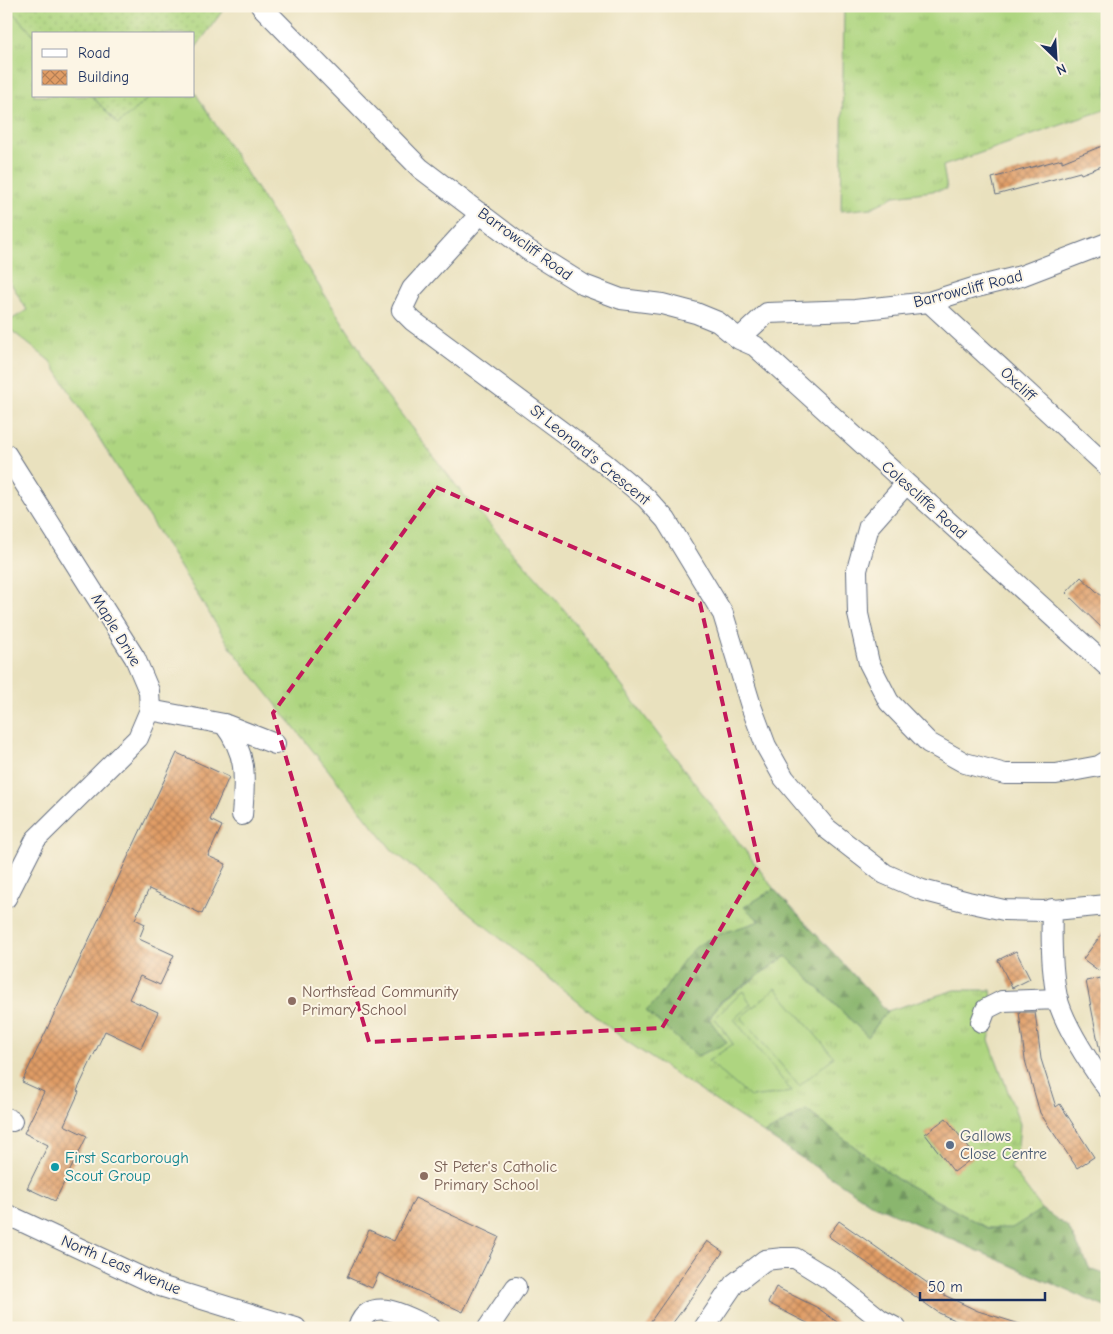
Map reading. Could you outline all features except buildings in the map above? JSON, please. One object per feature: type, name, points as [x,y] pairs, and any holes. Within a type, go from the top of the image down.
[{"type":"street","name":"Barrowcliff Road","points":[[262,6],[420,168],[528,250],[584,285],[621,299],[662,304],[696,313],[718,322],[739,339],[767,313],[855,310],[930,302],[973,288],[1021,276],[1107,243]]},
{"type":"street","name":"St Leonard's Crescent","points":[[481,213],[412,289],[402,310],[413,321],[604,463],[646,498],[666,520],[723,614],[751,706],[766,746],[784,778],[826,828],[885,874],[922,890],[1004,910],[1044,911],[1107,905]]},
{"type":"street","name":"Oxcliff","points":[[930,302],[1107,466]]},
{"type":"street","name":"Colescliffe Road","points":[[739,339],[755,346],[1107,666]]},
{"type":"street","name":"Maple Drive","points":[[6,454],[135,658],[149,691],[150,710]]},
{"type":"street","points":[[906,484],[869,526],[857,570],[858,614],[869,663],[889,702],[929,743],[965,763],[1005,774],[1056,774],[1099,766],[1107,761]]},
{"type":"street","points":[[6,898],[36,839],[138,738],[150,710],[224,724],[275,744]]},
{"type":"street","points":[[224,724],[236,740],[241,754],[245,780],[242,815]]},
{"type":"street","points":[[1052,909],[1050,948],[1058,999],[1083,1054],[1107,1088]]},
{"type":"street","points":[[981,1022],[986,1009],[1002,1001],[1058,999]]},
{"type":"street","name":"North Leas Avenue","points":[[6,1214],[160,1286],[296,1328]]},
{"type":"street","points":[[704,1328],[734,1284],[765,1260],[795,1258],[832,1281],[881,1320],[896,1328]]},
{"type":"street","points":[[488,1328],[516,1287]]},
{"type":"street","points":[[358,1328],[366,1314],[373,1310],[388,1309],[431,1328]]},
{"type":"highlighted area","points":[[436,487],[700,603],[759,864],[662,1028],[369,1042],[273,713]]},
{"type":"green space","points":[[7,6],[32,33],[32,98],[94,98],[118,124],[149,98],[195,98],[195,93],[359,348],[370,374],[462,493],[567,613],[774,889],[745,907],[760,921],[710,939],[659,1000],[647,1011],[709,1019],[720,1003],[786,956],[868,1037],[887,1011],[955,990],[991,990],[994,1018],[989,1040],[1020,1124],[1018,1146],[1011,1168],[1042,1209],[1012,1229],[987,1228],[897,1179],[806,1110],[765,1134],[626,1041],[392,850],[231,648],[51,362],[6,326],[6,323],[27,310],[6,275]]},
{"type":"green space","points":[[7,6],[226,6],[195,49],[195,32],[32,33]]},
{"type":"green space","points":[[844,6],[1107,6],[1107,109],[943,166],[947,189],[895,196],[871,208],[841,211]]},
{"type":"green space","points":[[94,98],[149,98],[118,124]]},
{"type":"green space","points":[[774,889],[887,1011],[868,1037],[786,956],[720,1002],[709,1019],[727,1043],[697,1056],[646,1011],[659,997],[684,960],[696,947],[713,937],[760,921],[744,907]]},
{"type":"green space","points":[[776,988],[834,1057],[799,1086],[741,1017]]},
{"type":"green space","points":[[743,991],[751,1004],[734,1019],[792,1092],[750,1097],[708,1061],[733,1044],[715,1018]]},
{"type":"green space","points":[[806,1110],[897,1179],[987,1228],[1012,1228],[1042,1209],[1068,1227],[1090,1269],[1107,1275],[1107,1308],[872,1204],[765,1134]]},
{"type":"place","name":"Northstead Community Primary School","points":[[292,1001]]},
{"type":"place","name":"Gallows Close Centre","points":[[950,1145]]},
{"type":"place","name":"First Scarborough Scout Group","points":[[55,1167]]},
{"type":"place","name":"St Peter's Catholic Primary School","points":[[424,1176]]}]
